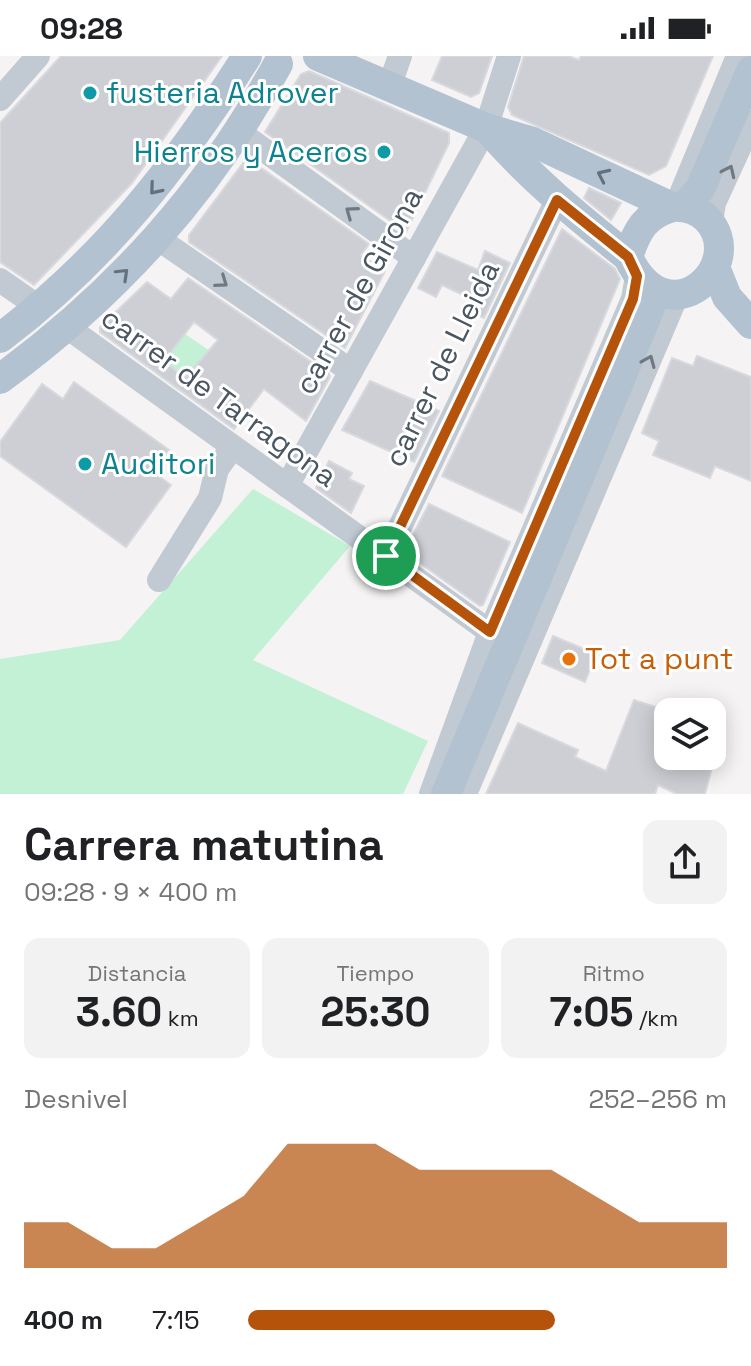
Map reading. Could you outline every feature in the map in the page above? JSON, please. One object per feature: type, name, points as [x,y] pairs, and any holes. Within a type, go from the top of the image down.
[{"type":"main road","points":[[0,338],[40,308],[116,234],[168,173],[211,115],[247,56]]},
{"type":"main road","points":[[318,56],[486,128],[526,153],[691,207],[720,240],[722,284],[751,324]]},
{"type":"main road","points":[[0,379],[67,327],[157,238],[194,196],[239,132],[280,59]]},
{"type":"main road","points":[[691,207],[751,71]]},
{"type":"main road","points":[[526,153],[557,200],[657,287],[722,284]]},
{"type":"main road","points":[[446,794],[657,287],[641,224],[655,212],[691,207]]},
{"type":"street","points":[[0,99],[38,56]]},
{"type":"street","points":[[389,87],[400,56]]},
{"type":"street","name":"carrer de Girona","points":[[287,486],[486,128],[509,56]]},
{"type":"street","points":[[738,56],[691,207],[714,203],[751,122]]},
{"type":"street","points":[[239,132],[414,258]]},
{"type":"street","name":"carrer de Lleida","points":[[386,556],[557,200]]},
{"type":"street","points":[[157,238],[351,371]]},
{"type":"street","points":[[0,280],[40,308]]},
{"type":"street","points":[[431,794],[490,632],[633,299],[657,287]]},
{"type":"street","points":[[465,794],[657,287]]},
{"type":"street","name":"carrer de Tarragona","points":[[67,327],[490,632]]},
{"type":"street","points":[[159,580],[210,498],[217,469],[232,448]]},
{"type":"green space","points":[[185,334],[210,351],[179,391],[155,373]]},
{"type":"green space","points":[[253,489],[350,546],[253,660],[428,741],[403,794],[0,794],[0,659],[120,640]]},
{"type":"building","points":[[61,56],[222,56],[132,183],[34,285],[0,262],[0,123]]},
{"type":"building","points":[[442,56],[492,56],[479,93],[471,97],[432,80]]},
{"type":"building","points":[[524,56],[568,56],[579,60],[581,56],[713,56],[666,166],[649,175],[512,115],[508,107]]},
{"type":"building","name":"Hierros y Aceros","points":[[309,71],[449,133],[449,143],[406,232],[265,132],[301,74]]},
{"type":"building","points":[[247,158],[369,244],[361,255],[385,271],[345,348],[189,242],[189,235]]},
{"type":"building","points":[[589,188],[621,203],[611,220],[584,198]]},
{"type":"building","points":[[562,229],[615,269],[620,279],[522,513],[442,476]]},
{"type":"building","points":[[485,251],[510,263],[484,318],[470,312],[476,301],[442,285],[436,297],[418,288],[437,252],[478,270]]},
{"type":"building","points":[[188,278],[329,374],[306,421],[264,389],[234,429],[100,332],[100,327],[147,282],[171,299]],"holes":[[[194,322],[218,340],[185,378],[164,361]]]},
{"type":"building","points":[[697,356],[751,377],[751,481],[715,466],[710,478],[653,455],[659,441],[642,433],[672,358],[693,366]]},
{"type":"building","points":[[370,381],[439,411],[414,462],[342,430]]},
{"type":"building","name":"Auditori","points":[[74,382],[169,450],[153,472],[171,485],[126,547],[0,456],[0,442],[42,384],[63,399]]},
{"type":"building","points":[[329,461],[352,473],[349,479],[364,486],[351,513],[316,488]]},
{"type":"building","points":[[429,504],[510,542],[483,605],[480,606],[407,554],[406,548]]},
{"type":"building","name":"Tot a punt","points":[[553,636],[596,654],[585,682],[542,663]]},
{"type":"building","points":[[634,700],[654,706],[654,770],[711,770],[705,794],[677,794],[658,785],[655,794],[486,794],[518,723],[578,750],[575,757],[606,771]]},
{"type":"place","name":"fusteria Adrover","points":[[90,93]]},
{"type":"place","name":"Hierros y Aceros","points":[[384,152]]},
{"type":"place","name":"Auditori","points":[[85,464]]},
{"type":"place","name":"Tot a punt","points":[[569,659]]},
{"type":"route","points":[[557,200],[628,257],[637,276],[633,299],[490,632],[386,556],[471,378],[557,200]]}]
